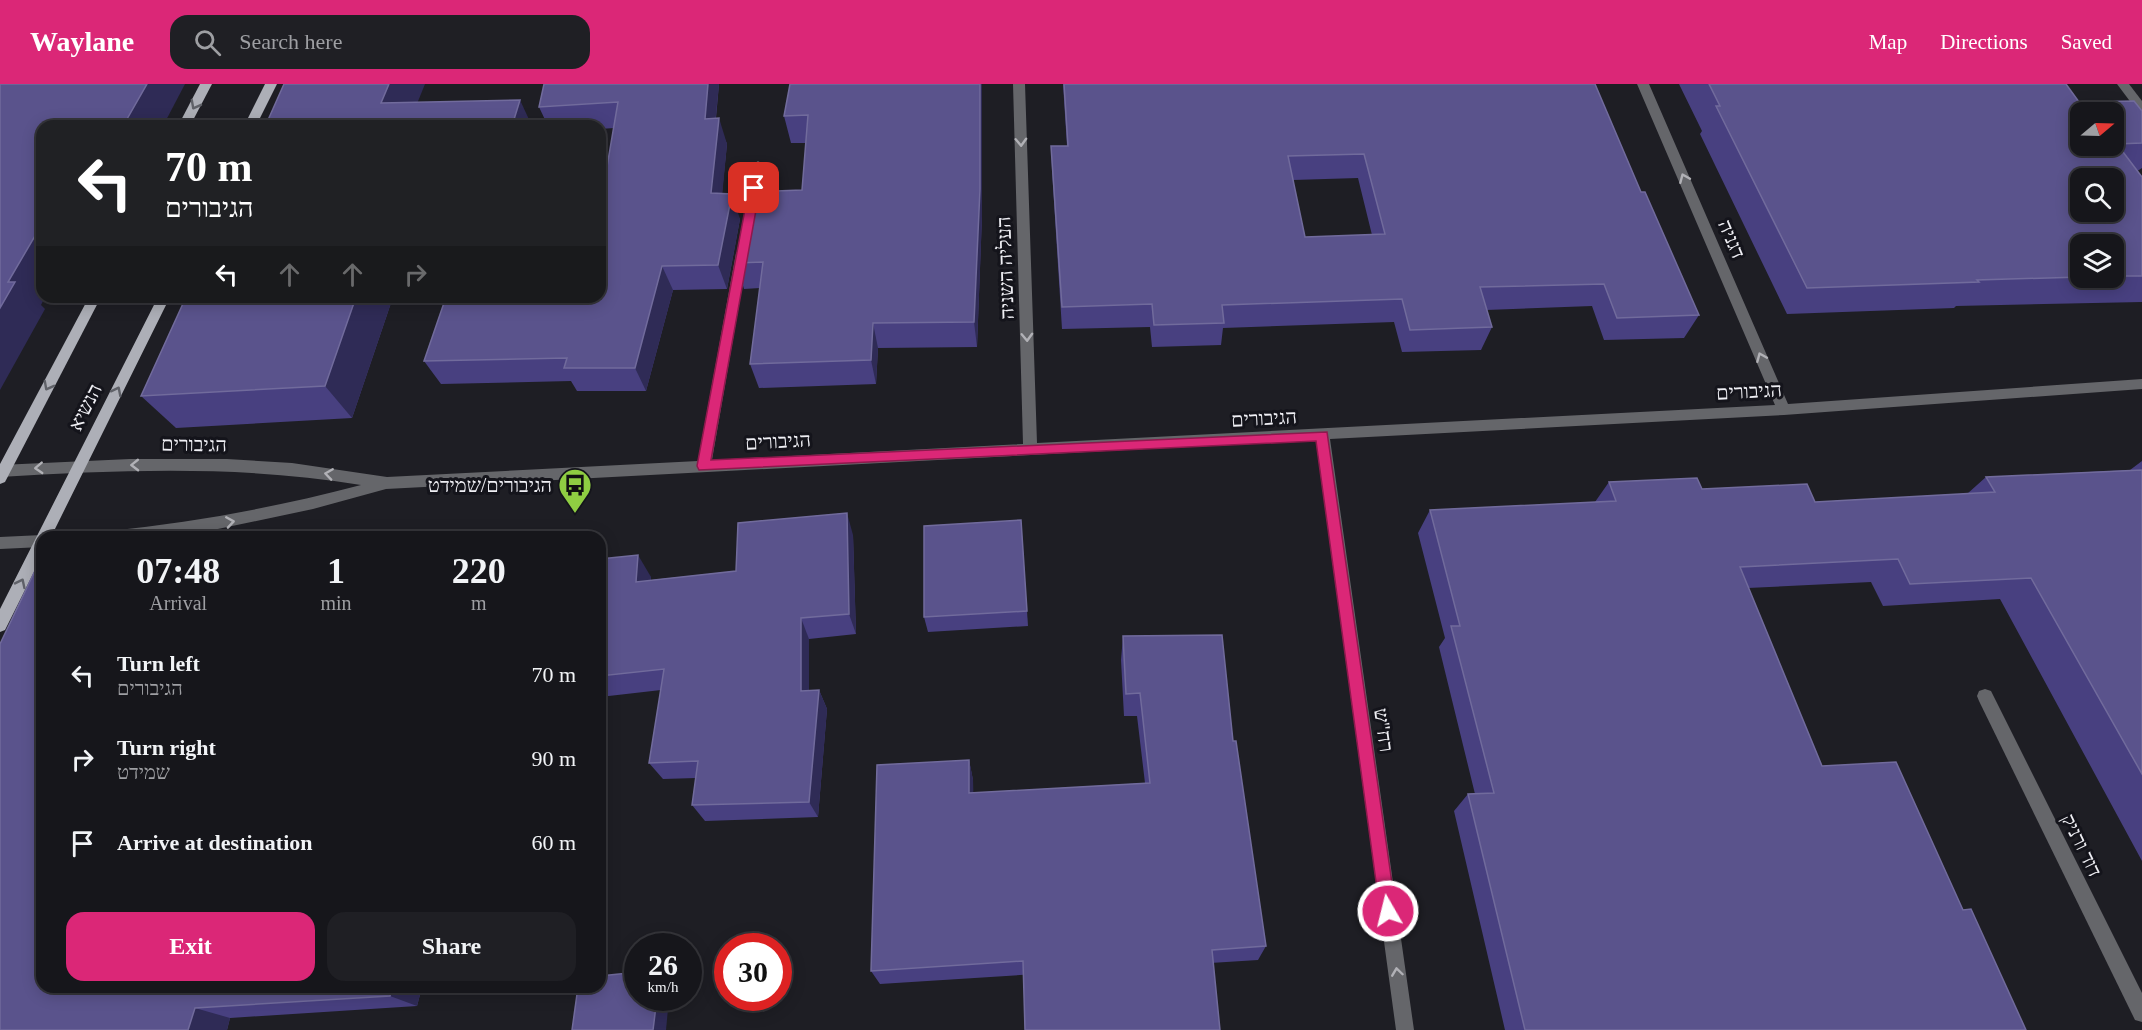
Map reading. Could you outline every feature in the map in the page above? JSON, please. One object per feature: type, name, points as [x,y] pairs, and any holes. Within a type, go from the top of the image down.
[{"type":"main road","points":[[187,120],[206,84]]},
{"type":"main road","points":[[253,120],[271,84]]},
{"type":"main road","points":[[1,473],[92,303]]},
{"type":"main road","name":"הנשיא","points":[[46,531],[161,303]]},
{"type":"main road","name":"הנשיא","points":[[0,625],[36,552]]},
{"type":"street","name":"העליה השניה","points":[[1019,84],[1030,450]]},
{"type":"street","name":"דגניה","points":[[1643,84],[1784,410]]},
{"type":"street","points":[[2123,84],[2142,109]]},
{"type":"street","points":[[704,466],[758,165]]},
{"type":"street","name":"הגיבורים","points":[[1,473],[79,466],[180,464],[262,466],[329,473],[387,483],[1322,436],[1784,410],[2142,384]]},
{"type":"street","name":"רח\"ש","points":[[1322,436],[1405,1030]]},
{"type":"street","name":"הגיבורים","points":[[172,531],[237,522],[311,505],[387,483]]},
{"type":"street","points":[[0,543],[36,540]]},
{"type":"street","name":"דוד ורניק","points":[[1985,696],[2142,1013]]},
{"type":"building","points":[[0,84],[147,84],[126,120],[36,120],[36,234],[8,282],[15,282],[0,308]]},
{"type":"building","points":[[284,84],[389,84],[381,103],[520,100],[514,120],[268,120]]},
{"type":"building","points":[[544,84],[708,84],[705,119],[719,118],[711,193],[732,194],[718,265],[662,266],[635,368],[564,368],[567,358],[424,361],[444,303],[606,303],[606,173],[618,102],[539,107]]},
{"type":"building","points":[[790,84],[980,84],[980,189],[974,322],[873,323],[871,360],[750,364],[763,262],[736,263],[749,192],[802,190],[808,115],[784,116]]},
{"type":"building","points":[[1064,84],[1595,84],[1641,192],[1645,192],[1699,315],[1617,318],[1604,284],[1480,287],[1492,327],[1410,330],[1402,299],[1222,305],[1224,323],[1154,325],[1152,304],[1062,307],[1051,146],[1068,146]],"holes":[[[1364,154],[1385,234],[1305,237],[1288,156]]]},
{"type":"building","points":[[1709,84],[2066,84],[2079,102],[2070,102],[2070,156],[2124,156],[2124,153],[2142,177],[2142,276],[2124,276],[2124,234],[2070,234],[2070,277],[1807,288],[1716,106],[1720,106]]},
{"type":"building","points":[[2134,101],[2142,111],[2142,143],[2124,144],[2124,102],[2079,102]]},
{"type":"building","points":[[183,303],[354,303],[325,386],[141,396]]},
{"type":"building","points":[[2142,470],[2142,774],[2031,578],[1910,584],[1898,559],[1740,567],[1822,766],[1896,762],[1963,910],[1971,909],[2026,1030],[1525,1030],[1468,794],[1494,793],[1451,626],[1460,626],[1430,510],[1616,501],[1609,482],[1697,478],[1702,489],[1807,484],[1815,502],[1995,492],[1986,477]]},
{"type":"building","points":[[847,513],[849,614],[801,618],[801,691],[819,690],[809,802],[692,805],[698,761],[649,763],[664,669],[606,675],[606,558],[638,555],[636,582],[736,571],[738,523]]},
{"type":"building","points":[[1021,520],[1027,611],[924,617],[924,526]]},
{"type":"building","points":[[36,569],[36,993],[391,993],[390,996],[195,1008],[188,1030],[0,1030],[0,644]]},
{"type":"building","points":[[1222,635],[1233,741],[1236,741],[1266,946],[1212,950],[1220,1030],[1025,1030],[1023,961],[871,971],[877,765],[969,760],[969,793],[1150,783],[1140,693],[1126,694],[1123,636]]},
{"type":"building","points":[[624,973],[624,1011],[655,1011],[653,1030],[572,1030],[577,993],[606,993],[606,975]]},
{"type":"place","name":"הגיבורים/שמידט","points":[[575,514]]},
{"type":"route","points":[[754,188],[704,466],[1322,436],[1388,911]]}]
